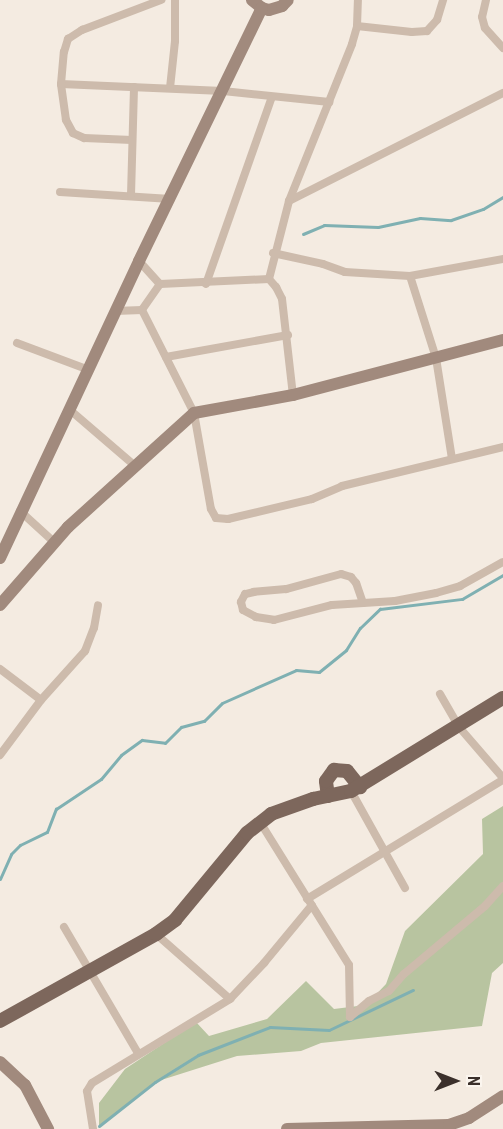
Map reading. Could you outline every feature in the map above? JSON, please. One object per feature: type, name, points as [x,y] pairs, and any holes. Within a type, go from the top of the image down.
[{"type":"main road","points":[[0,1021],[156,934],[175,920],[260,822],[271,814],[296,804],[356,789],[503,698]]},
{"type":"main road","points":[[328,796],[327,776],[338,769],[351,773],[356,789]]},
{"type":"street","points":[[132,140],[84,138],[73,133],[66,120],[61,84],[64,52],[68,39],[82,30],[161,0]]},
{"type":"street","points":[[170,88],[175,41],[175,0]]},
{"type":"street","points":[[0,558],[115,311],[223,91],[257,4],[276,9],[288,0]]},
{"type":"street","points":[[269,279],[273,253],[289,201],[330,102],[357,26],[358,0]]},
{"type":"street","points":[[357,26],[412,32],[427,31],[437,20],[443,0]]},
{"type":"street","points":[[486,0],[482,17],[485,28],[503,48]]},
{"type":"street","points":[[61,84],[223,91],[330,102]]},
{"type":"street","points":[[131,195],[134,87]]},
{"type":"street","points":[[289,201],[503,93]]},
{"type":"street","points":[[206,284],[272,97]]},
{"type":"street","points":[[60,192],[171,199]]},
{"type":"street","points":[[273,253],[323,264],[345,272],[410,276],[503,259]]},
{"type":"street","points":[[139,261],[160,284],[206,284],[269,279],[276,286],[282,299],[288,335],[293,395]]},
{"type":"street","points":[[410,276],[436,358],[452,459]]},
{"type":"street","points":[[142,310],[160,284]]},
{"type":"street","points":[[115,311],[142,310]]},
{"type":"street","points":[[142,310],[194,413],[211,509],[216,518],[228,519],[312,499],[342,486],[503,447]]},
{"type":"street","points":[[166,357],[288,335]]},
{"type":"street","points":[[2,600],[54,542],[194,413],[293,395],[503,340]]},
{"type":"street","points":[[17,343],[89,370]]},
{"type":"street","points":[[69,410],[135,466]]},
{"type":"street","points":[[20,511],[54,542]]},
{"type":"street","points":[[363,603],[356,583],[351,577],[341,574],[286,589],[254,591],[245,594],[241,602],[243,610],[250,614],[274,620],[332,604],[363,603],[395,601],[436,593],[460,586],[503,562]]},
{"type":"street","points":[[0,755],[41,700],[85,651],[94,628],[98,605]]},
{"type":"street","points":[[0,669],[41,700]]},
{"type":"street","points":[[93,1129],[87,1091],[92,1083],[230,999],[264,963],[310,902],[503,779],[459,727],[440,694]]},
{"type":"street","points":[[356,789],[384,853],[405,888]]},
{"type":"street","points":[[260,822],[349,965],[350,1017],[389,991],[404,974],[484,906],[503,886]]},
{"type":"street","points":[[64,927],[138,1053]]},
{"type":"street","points":[[156,934],[230,999]]},
{"type":"street","points":[[0,1062],[25,1085],[48,1129]]},
{"type":"street","points":[[287,1129],[449,1125],[469,1119],[503,1096]]},
{"type":"green space","points":[[503,806],[503,963],[492,973],[482,1026],[321,1043],[301,1051],[237,1056],[155,1082],[99,1126],[99,1103],[125,1069],[196,1022],[209,1036],[267,1019],[306,981],[334,1009],[366,1005],[386,984],[405,931],[483,854],[482,819]]},
{"type":"waterway","points":[[303,234],[324,225],[378,227],[420,218],[451,220],[483,209],[503,197]]},
{"type":"waterway","points":[[0,879],[11,854],[20,845],[47,832],[56,809],[101,779],[121,755],[142,740],[165,743],[181,727],[204,721],[222,703],[296,670],[319,672],[346,650],[360,628],[380,609],[462,599],[503,575]]},
{"type":"waterway","points":[[99,1126],[155,1082],[198,1055],[270,1027],[329,1030],[413,990]]}]
